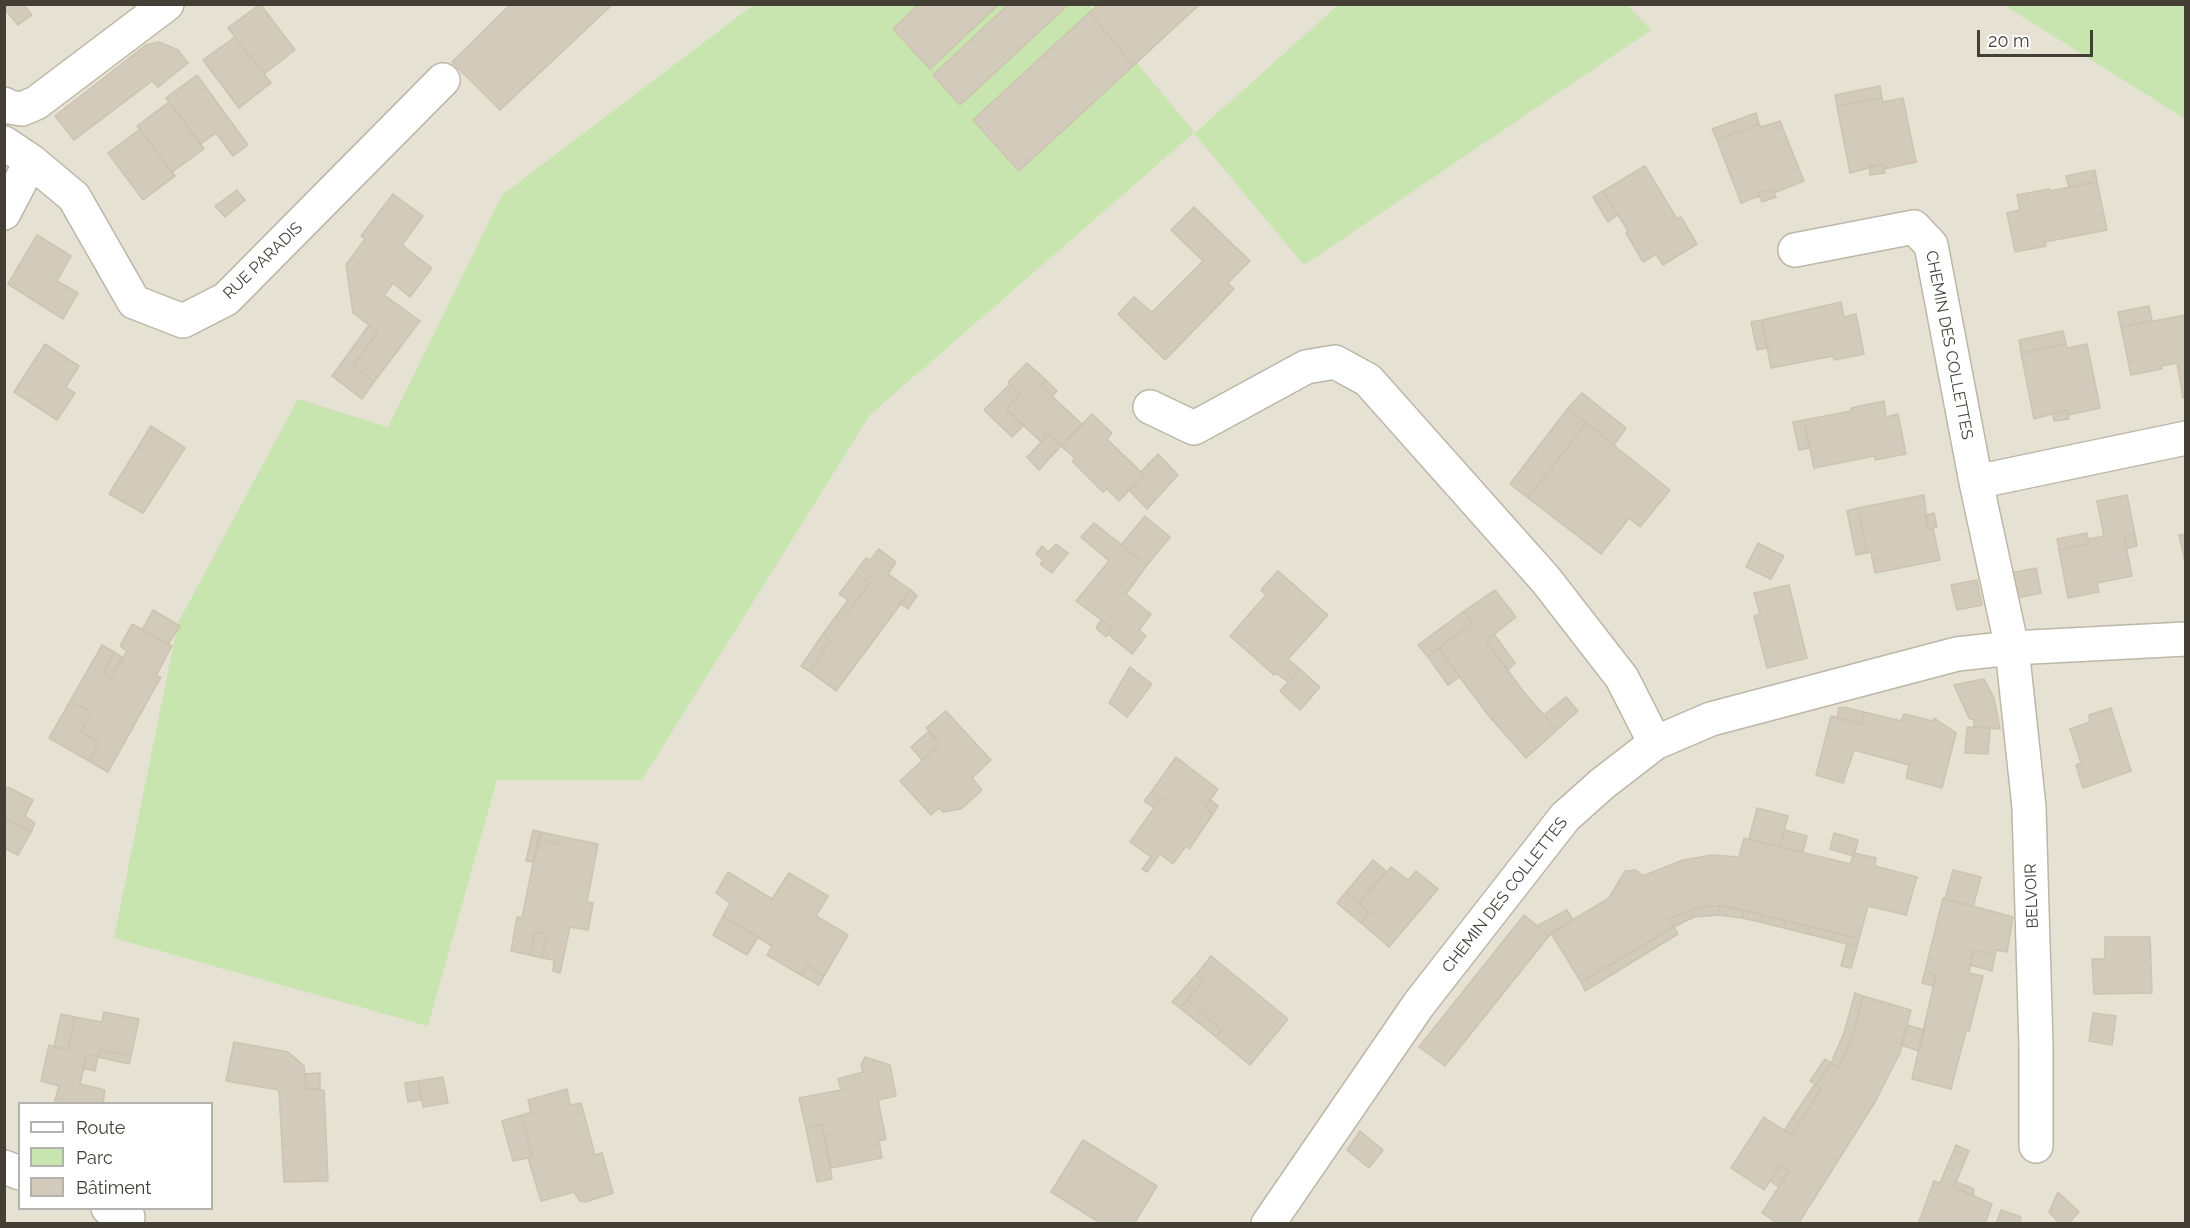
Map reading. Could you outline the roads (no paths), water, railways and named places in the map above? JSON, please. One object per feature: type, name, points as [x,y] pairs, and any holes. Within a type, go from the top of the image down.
[{"type":"street","points":[[4,104],[22,109],[36,103],[167,4]]},
{"type":"street","name":"RUE PARADIS","points":[[4,143],[31,161],[74,197],[134,302],[183,321],[226,299],[442,80]]},
{"type":"street","points":[[4,213],[31,161]]},
{"type":"street","name":"CHEMIN DES COLLETTES","points":[[1795,250],[1914,227],[1931,245],[1976,482],[2012,648]]},
{"type":"street","points":[[1150,407],[1194,428],[1306,367],[1335,362],[1368,381],[1546,580],[1622,678],[1655,743]]},
{"type":"street","points":[[1976,482],[2186,438]]},
{"type":"street","name":"CHEMIN DES COLLETTES","points":[[1268,1224],[1419,1004],[1565,817],[1602,784],[1655,743],[1722,716],[1957,654],[2012,648],[2186,639]]},
{"type":"street","name":"BELVOIR","points":[[2012,648],[2029,807],[2036,1046],[2036,1146]]}]
